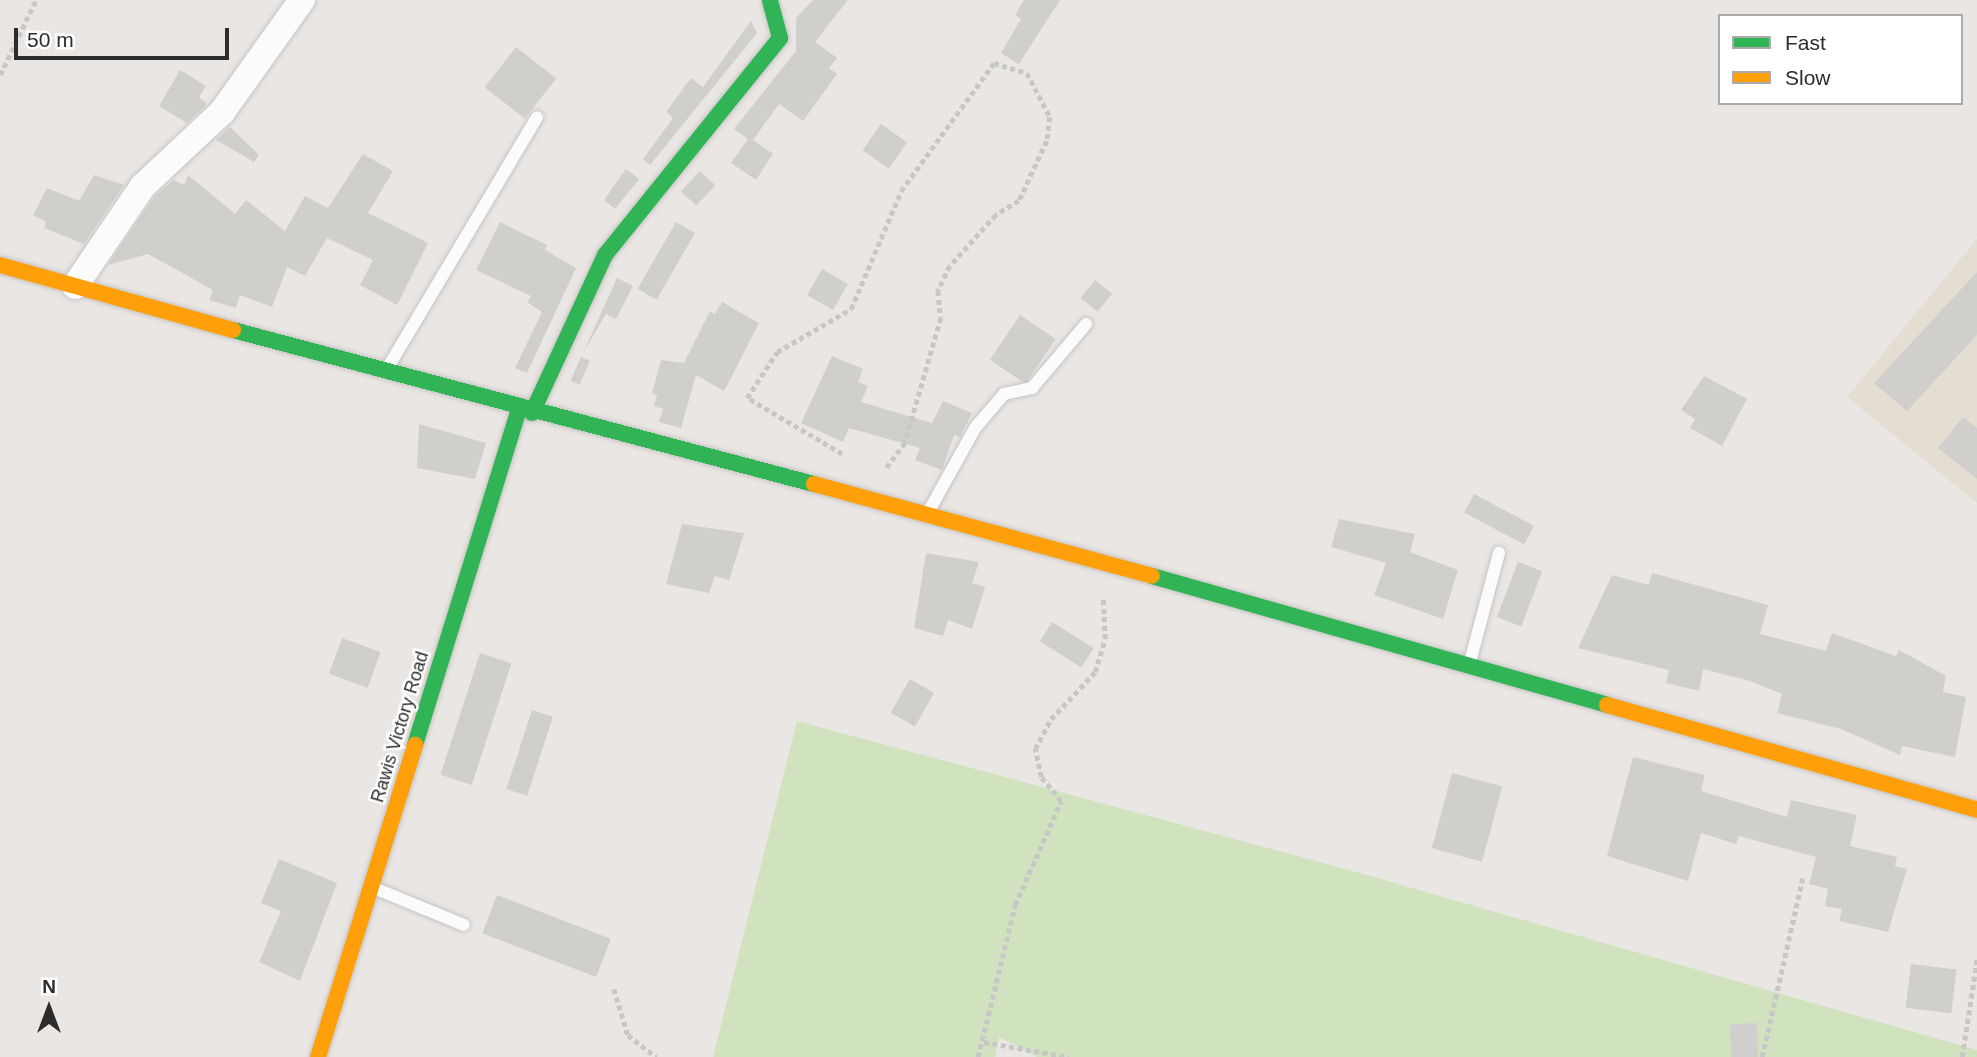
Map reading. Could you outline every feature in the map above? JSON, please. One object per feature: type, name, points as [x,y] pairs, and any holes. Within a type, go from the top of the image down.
[{"type":"main road","name":"Rawis Victory Road","points":[[318,1057],[526,411],[605,255],[780,38],[770,0]]},
{"type":"main road","points":[[0,265],[526,411],[928,513],[1468,669],[1977,810]]},
{"type":"street","points":[[75,286],[143,186],[222,112],[302,0]]},
{"type":"lane","points":[[386,372],[537,117]]},
{"type":"lane","points":[[928,513],[975,428],[1004,394],[1032,388],[1087,324]]},
{"type":"lane","points":[[1468,669],[1499,553]]},
{"type":"lane","points":[[371,887],[464,925]]},
{"type":"path","points":[[0,75],[36,0]]},
{"type":"path","points":[[849,458],[747,398],[777,352],[851,309],[901,191],[994,63],[1027,73],[1050,117],[1047,141],[1019,201],[996,215],[950,266],[938,291],[941,318],[905,443],[883,479]]},
{"type":"path","points":[[978,1057],[984,1042],[984,1014],[1005,960],[1008,927],[1061,801],[1041,777],[1035,749],[1051,719],[1095,672],[1105,639],[1101,605],[1112,566]]},
{"type":"path","points":[[1762,1057],[1803,876]]},
{"type":"path","points":[[1962,1057],[1977,959]]},
{"type":"path","points":[[614,989],[628,1035],[656,1057]]},
{"type":"path","points":[[984,1042],[1069,1057]]},
{"type":"shaded area","points":[[1977,239],[1977,503],[1847,397]]},
{"type":"green space","points":[[797,721],[1353,871],[1977,1050],[1977,1057],[1037,1057],[999,1037],[995,1057],[713,1057]]},
{"type":"building","points":[[813,0],[848,0],[815,42],[837,58],[829,68],[837,74],[803,121],[779,104],[753,140],[773,154],[756,180],[731,163],[748,139],[734,129],[796,51],[796,18]]},
{"type":"building","points":[[1024,0],[1060,0],[1019,64],[1001,53],[1021,19],[1015,15]]},
{"type":"building","points":[[751,21],[757,33],[650,165],[643,159],[673,118],[666,112],[691,78],[703,87]]},
{"type":"building","points":[[516,47],[556,78],[525,119],[485,87]]},
{"type":"building","points":[[180,70],[206,86],[199,97],[207,104],[187,123],[159,106]]},
{"type":"building","points":[[881,124],[907,142],[889,169],[863,150]]},
{"type":"building","points":[[230,127],[259,155],[254,162],[216,140]]},
{"type":"building","points":[[363,154],[393,171],[368,213],[428,243],[397,305],[360,285],[373,260],[327,238],[305,276],[287,267],[272,307],[240,295],[236,308],[209,300],[213,290],[148,254],[108,265],[155,196],[174,180],[184,185],[188,175],[235,214],[246,200],[285,231],[305,196],[328,208]]},
{"type":"building","points":[[626,169],[639,179],[615,209],[604,200]]},
{"type":"building","points":[[700,171],[715,185],[696,206],[681,191]]},
{"type":"building","points":[[94,175],[124,185],[84,244],[44,228],[46,222],[33,215],[47,188],[79,201]]},
{"type":"building","points":[[500,222],[547,245],[545,250],[576,268],[527,373],[515,368],[542,312],[527,302],[531,296],[476,270]]},
{"type":"building","points":[[676,222],[695,233],[657,300],[638,289]]},
{"type":"building","points":[[822,269],[848,284],[833,310],[807,295]]},
{"type":"building","points":[[1977,272],[1977,335],[1907,411],[1874,383]]},
{"type":"building","points":[[617,278],[633,286],[616,319],[606,314],[583,353]]},
{"type":"building","points":[[1095,280],[1112,294],[1098,312],[1081,298]]},
{"type":"building","points":[[722,302],[759,323],[730,380],[724,391],[696,375],[681,428],[659,422],[663,409],[654,406],[657,395],[652,393],[661,360],[684,363],[710,311],[715,314]]},
{"type":"building","points":[[1020,315],[1056,339],[1025,384],[990,360]]},
{"type":"building","points":[[832,356],[863,369],[858,382],[868,386],[861,402],[932,423],[943,401],[972,413],[960,437],[954,435],[942,470],[915,460],[920,448],[849,428],[843,442],[801,423]]},
{"type":"building","points":[[581,357],[590,361],[580,385],[570,381]]},
{"type":"building","points":[[1704,376],[1747,399],[1722,446],[1690,428],[1695,419],[1681,410]]},
{"type":"building","points":[[1963,417],[1977,428],[1977,479],[1938,448]]},
{"type":"building","points":[[419,424],[486,443],[475,479],[417,468]]},
{"type":"building","points":[[1474,494],[1534,526],[1524,544],[1464,513]]},
{"type":"building","points":[[1339,519],[1415,534],[1410,552],[1458,570],[1443,619],[1374,595],[1386,563],[1331,547]]},
{"type":"building","points":[[682,524],[744,533],[729,580],[715,576],[709,593],[666,584]]},
{"type":"building","points":[[926,553],[979,562],[972,583],[985,587],[972,629],[948,620],[943,636],[914,628]]},
{"type":"building","points":[[1518,562],[1542,571],[1521,626],[1497,617]]},
{"type":"building","points":[[1652,573],[1768,605],[1760,634],[1826,651],[1832,633],[1896,656],[1899,650],[1946,676],[1943,692],[1966,697],[1955,757],[1902,746],[1900,755],[1841,729],[1777,713],[1782,694],[1750,681],[1703,669],[1699,691],[1666,683],[1669,670],[1578,648],[1612,575],[1649,585]]},
{"type":"building","points":[[1052,622],[1094,648],[1081,667],[1040,642]]},
{"type":"building","points":[[342,638],[381,652],[368,688],[329,674]]},
{"type":"building","points":[[480,653],[511,663],[472,785],[440,775]]},
{"type":"building","points":[[910,679],[934,693],[915,727],[890,713]]},
{"type":"building","points":[[532,710],[553,717],[527,796],[506,789]]},
{"type":"building","points":[[1633,757],[1705,775],[1701,791],[1787,817],[1791,800],[1857,815],[1850,846],[1897,857],[1895,866],[1907,869],[1888,932],[1839,921],[1842,909],[1825,906],[1828,889],[1809,884],[1816,857],[1739,836],[1736,844],[1701,833],[1688,881],[1607,856]]},
{"type":"building","points":[[1452,773],[1502,786],[1482,862],[1432,848]]},
{"type":"building","points":[[279,859],[337,883],[300,981],[259,962],[281,911],[261,903]]},
{"type":"building","points":[[497,895],[611,939],[596,977],[482,933]]},
{"type":"building","points":[[1911,964],[1957,970],[1951,1013],[1906,1008]]},
{"type":"building","points":[[1757,1023],[1758,1057],[1731,1057],[1730,1024]]},
{"type":"traffic: fast","points":[[532,413],[605,255],[780,38],[770,0]]},
{"type":"traffic: fast","points":[[233,330],[814,484]]},
{"type":"traffic: fast","points":[[415,745],[519,409]]},
{"type":"traffic: fast","points":[[1152,576],[1607,705]]},
{"type":"traffic: slow","points":[[0,265],[233,330]]},
{"type":"traffic: slow","points":[[814,484],[1152,576]]},
{"type":"traffic: slow","points":[[1607,705],[1977,810]]},
{"type":"traffic: slow","points":[[318,1057],[415,745]]}]
